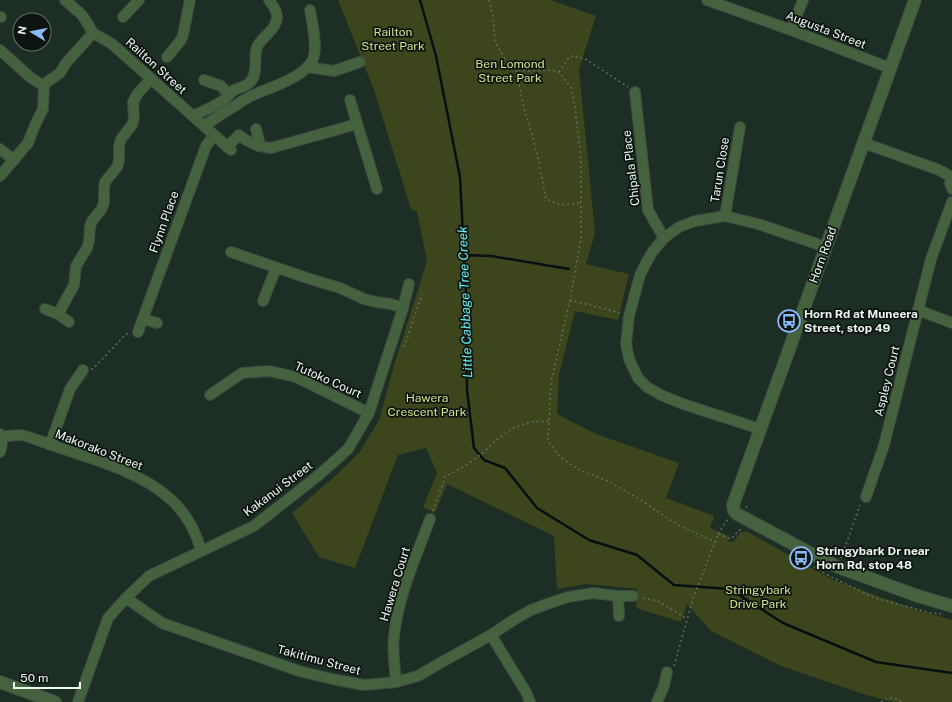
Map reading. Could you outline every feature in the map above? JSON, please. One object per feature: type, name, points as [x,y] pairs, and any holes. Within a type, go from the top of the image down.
[{"type":"street","name":"Railton Street","points":[[65,0],[81,14],[93,33],[112,44],[229,149],[239,135],[247,142],[258,146]]},
{"type":"street","points":[[123,17],[138,0]]},
{"type":"street","points":[[166,57],[183,36],[190,0]]},
{"type":"street","points":[[193,116],[225,99],[233,91],[252,81],[255,72],[255,56],[257,46],[276,21],[277,16],[275,9],[269,0]]},
{"type":"street","name":"Augusta Street","points":[[707,0],[890,68]]},
{"type":"street","points":[[790,30],[803,0]]},
{"type":"street","name":"Horn Road","points":[[734,511],[734,505],[760,429],[915,0]]},
{"type":"street","points":[[204,126],[250,96],[299,75],[307,68],[313,58],[315,43],[310,10]]},
{"type":"street","points":[[0,176],[28,143],[43,109],[44,86],[47,82],[60,73],[66,63],[93,33]]},
{"type":"street","points":[[0,50],[31,78],[44,86]]},
{"type":"street","points":[[307,68],[334,71],[360,62]]},
{"type":"street","points":[[58,314],[74,285],[76,266],[88,248],[90,226],[104,203],[105,182],[117,167],[121,139],[132,124],[134,118],[133,102],[138,93],[151,79]]},
{"type":"street","points":[[204,80],[221,86],[229,95]]},
{"type":"street","name":"Chipala Place","points":[[635,92],[648,210],[664,238]]},
{"type":"street","points":[[350,100],[377,189]]},
{"type":"street","points":[[256,129],[259,141],[258,146],[272,148],[357,124]]},
{"type":"street","name":"Tarun Close","points":[[725,216],[740,127]]},
{"type":"street","name":"Flynn Place","points":[[138,332],[206,146],[214,135]]},
{"type":"street","points":[[864,144],[939,170],[952,177],[950,183],[952,189]]},
{"type":"street","points":[[0,149],[14,160]]},
{"type":"street","name":"Aspley Court","points":[[866,496],[884,445],[931,259],[952,202]]},
{"type":"street","points":[[760,429],[683,404],[661,395],[647,387],[638,378],[629,359],[626,344],[629,316],[640,275],[646,263],[664,238],[679,227],[696,221],[725,216],[758,224],[826,247]]},
{"type":"street","points":[[231,252],[340,288],[364,299],[392,304],[403,308]]},
{"type":"street","points":[[263,301],[276,268]]},
{"type":"street","name":"Kakanui Street","points":[[78,702],[108,618],[149,576],[254,526],[319,475],[348,449],[370,413],[403,308],[409,284]]},
{"type":"street","points":[[45,309],[58,314],[69,322]]},
{"type":"street","points":[[918,310],[952,323]]},
{"type":"street","points":[[143,319],[157,323]]},
{"type":"street","points":[[50,445],[70,389],[83,370]]},
{"type":"street","name":"Tutoko Court","points":[[210,395],[242,373],[269,371],[296,377],[370,413]]},
{"type":"street","name":"Makorako Street","points":[[1,436],[21,435],[136,476],[168,496],[181,509],[191,525],[201,550]]},
{"type":"street","points":[[0,452],[2,444],[1,436]]},
{"type":"street","points":[[734,511],[736,514],[838,567],[918,596],[952,606]]},
{"type":"street","name":"Hawera Court","points":[[396,682],[394,638],[397,616],[430,519]]},
{"type":"street","name":"Takitimu Street","points":[[126,598],[162,623],[299,670],[332,679],[364,685],[396,682],[418,676],[532,610],[568,597],[593,593],[633,596]]},
{"type":"street","points":[[618,596],[620,616]]},
{"type":"street","points":[[491,635],[526,692],[530,702]]},
{"type":"street","points":[[657,702],[664,686],[666,672]]},
{"type":"street","points":[[0,683],[55,702]]},
{"type":"path","points":[[489,0],[493,16],[494,42],[505,58],[516,70],[524,109],[537,153],[546,199],[560,205],[581,202]]},
{"type":"path","points":[[560,72],[570,56],[584,58],[635,92]]},
{"type":"path","points":[[516,70],[551,70],[560,72],[571,88],[575,107],[581,160],[581,237],[570,300],[551,382],[548,441],[559,456],[579,470],[608,482],[636,497],[678,525],[715,542],[693,599],[675,666],[666,672]]},
{"type":"path","points":[[404,347],[422,294]]},
{"type":"path","points":[[570,300],[629,316]]},
{"type":"path","points":[[83,370],[93,369],[126,334],[138,332]]},
{"type":"path","points":[[430,519],[445,477],[471,462],[495,441],[513,428],[531,422],[549,421]]},
{"type":"path","points":[[838,567],[859,506],[866,496]]},
{"type":"path","points":[[718,534],[734,511]]},
{"type":"path","points":[[633,596],[658,601],[687,619]]},
{"type":"path","points":[[881,702],[886,698],[904,702]]},
{"type":"green space","points":[[338,0],[550,0],[596,16],[579,69],[595,233],[586,264],[629,274],[618,320],[575,311],[559,375],[557,414],[596,434],[679,463],[666,498],[714,516],[710,528],[729,536],[727,541],[733,542],[741,532],[748,532],[833,580],[917,610],[952,620],[952,702],[894,702],[866,695],[781,666],[711,631],[687,604],[681,622],[636,608],[637,589],[586,584],[557,589],[554,536],[447,484],[435,513],[423,507],[437,473],[426,448],[398,455],[355,568],[319,557],[292,513],[333,478],[359,453],[379,420],[395,362],[427,261],[417,212],[411,209],[374,90]]},
{"type":"waterway","name":"Little Cabbage Tree Creek","points":[[420,0],[436,56],[460,177],[466,293],[467,390],[474,448],[484,460],[505,468],[537,508],[589,540],[637,555],[674,585],[730,589],[783,623],[876,662],[952,673]]},
{"type":"waterway","points":[[464,255],[491,256],[569,269]]},
{"type":"place","name":"Horn Rd at Muneera Street, stop 49","points":[[789,321]]},
{"type":"place","name":"Stringybark Dr near Horn Rd, stop 48","points":[[801,558]]},
{"type":"park label","name":"Railton Street Park","points":[[393,39]]},
{"type":"park label","name":"Ben Lomond Street Park","points":[[510,71]]},
{"type":"park label","name":"Hawera Crescent Park","points":[[427,405]]},
{"type":"park label","name":"Stringybark Drive Park","points":[[758,597]]}]
